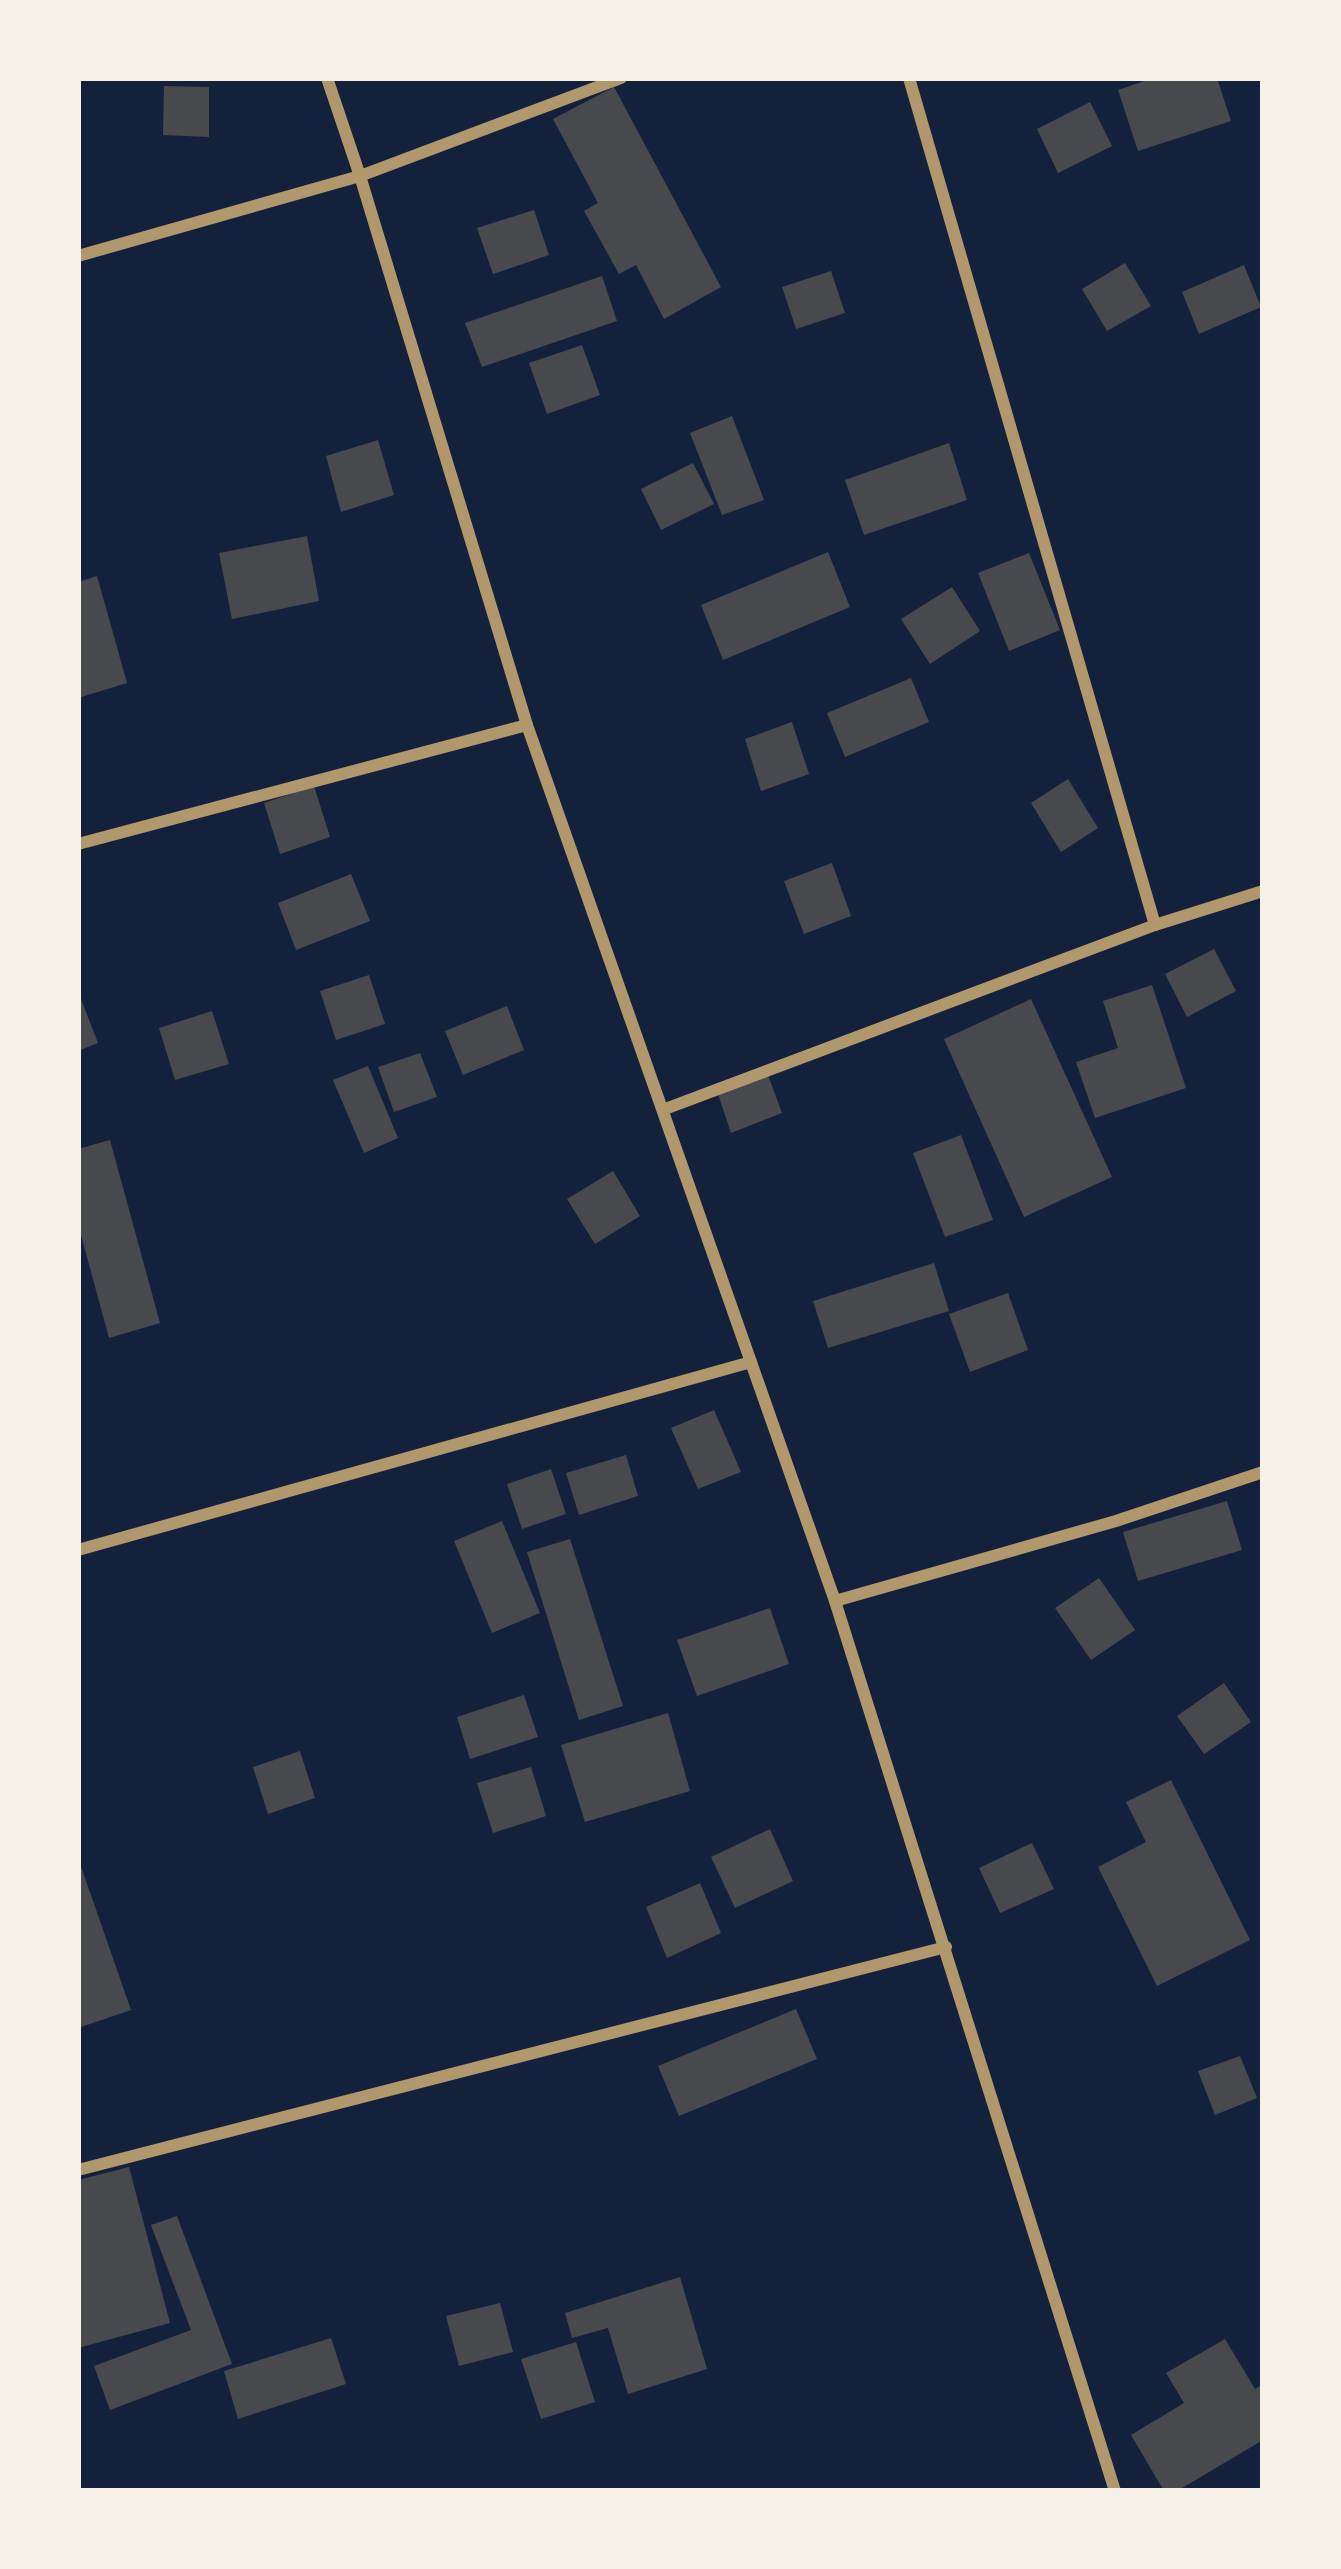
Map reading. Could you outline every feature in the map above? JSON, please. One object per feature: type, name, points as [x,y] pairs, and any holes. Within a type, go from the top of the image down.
[{"type":"street","points":[[327,78],[527,725],[835,1601],[1115,2491]]},
{"type":"street","points":[[78,256],[360,176],[621,78]]},
{"type":"street","points":[[909,78],[1155,925]]},
{"type":"street","points":[[78,844],[527,725]]},
{"type":"street","points":[[665,1109],[1155,925],[1263,891]]},
{"type":"street","points":[[78,1550],[752,1362]]},
{"type":"street","points":[[835,1601],[1116,1521],[1263,1472]]},
{"type":"street","points":[[78,2170],[946,1947]]},
{"type":"building","points":[[1153,78],[1217,78],[1231,121],[1138,151],[1118,90]]},
{"type":"building","points":[[164,86],[209,87],[209,137],[163,135]]},
{"type":"building","points":[[614,87],[721,287],[664,319],[636,265],[619,274],[584,211],[598,203],[553,119]]},
{"type":"building","points":[[1090,102],[1112,146],[1058,173],[1037,129]]},
{"type":"building","points":[[534,210],[549,255],[493,274],[477,228]]},
{"type":"building","points":[[1125,263],[1151,306],[1107,331],[1082,289]]},
{"type":"building","points":[[1244,265],[1261,307],[1199,334],[1182,292]]},
{"type":"building","points":[[831,271],[845,313],[796,329],[782,287]]},
{"type":"building","points":[[602,276],[617,321],[482,367],[465,323]]},
{"type":"building","points":[[582,345],[600,395],[547,414],[529,363]]},
{"type":"building","points":[[732,416],[764,500],[722,515],[690,433]]},
{"type":"building","points":[[378,440],[394,495],[341,512],[326,456]]},
{"type":"building","points":[[949,443],[967,500],[864,535],[845,480]]},
{"type":"building","points":[[693,463],[714,504],[661,530],[641,489]]},
{"type":"building","points":[[307,536],[319,601],[232,619],[219,553]]},
{"type":"building","points":[[828,552],[850,607],[723,660],[701,605]]},
{"type":"building","points":[[1029,553],[1060,630],[1009,651],[978,573]]},
{"type":"building","points":[[97,576],[127,683],[78,698],[78,582]]},
{"type":"building","points":[[952,587],[980,631],[930,664],[901,619]]},
{"type":"building","points":[[911,678],[929,722],[845,757],[827,713]]},
{"type":"building","points":[[792,722],[809,774],[761,791],[745,739]]},
{"type":"building","points":[[1068,779],[1098,828],[1061,852],[1031,803]]},
{"type":"building","points":[[314,786],[330,837],[280,854],[264,803]]},
{"type":"building","points":[[832,863],[851,916],[804,934],[784,881]]},
{"type":"building","points":[[351,874],[370,921],[296,950],[278,903]]},
{"type":"building","points":[[1214,949],[1236,991],[1187,1017],[1165,974]]},
{"type":"building","points":[[369,975],[385,1024],[336,1040],[320,991]]},
{"type":"building","points":[[1152,985],[1186,1088],[1095,1118],[1076,1062],[1118,1048],[1103,1001]]},
{"type":"building","points":[[78,991],[98,1043],[78,1051]]},
{"type":"building","points":[[1031,999],[1112,1177],[1024,1217],[944,1039]]},
{"type":"building","points":[[507,1006],[524,1050],[463,1075],[445,1031]]},
{"type":"building","points":[[212,1011],[229,1064],[175,1080],[159,1028]]},
{"type":"building","points":[[420,1053],[437,1097],[394,1112],[378,1067]]},
{"type":"building","points":[[368,1066],[398,1138],[364,1153],[333,1080]]},
{"type":"building","points":[[768,1075],[782,1113],[731,1133],[718,1094]]},
{"type":"building","points":[[961,1135],[993,1220],[945,1237],[913,1153]]},
{"type":"building","points":[[110,1140],[160,1323],[109,1338],[78,1224],[78,1149]]},
{"type":"building","points":[[613,1171],[640,1216],[595,1244],[567,1199]]},
{"type":"building","points":[[934,1263],[949,1311],[828,1348],[813,1301]]},
{"type":"building","points":[[1008,1293],[1028,1350],[970,1372],[949,1314]]},
{"type":"building","points":[[714,1410],[741,1472],[698,1489],[671,1428]]},
{"type":"building","points":[[626,1455],[638,1496],[579,1515],[566,1473]]},
{"type":"building","points":[[551,1469],[566,1514],[522,1529],[507,1484]]},
{"type":"building","points":[[1227,1501],[1242,1550],[1138,1581],[1123,1532]]},
{"type":"building","points":[[502,1521],[540,1613],[492,1633],[454,1541]]},
{"type":"building","points":[[570,1539],[623,1706],[579,1720],[527,1552]]},
{"type":"building","points":[[1099,1578],[1135,1630],[1091,1660],[1055,1608]]},
{"type":"building","points":[[770,1608],[789,1664],[697,1696],[677,1640]]},
{"type":"building","points":[[1224,1683],[1251,1722],[1204,1754],[1177,1716]]},
{"type":"building","points":[[524,1695],[538,1737],[470,1759],[457,1717]]},
{"type":"building","points":[[668,1713],[690,1791],[585,1822],[561,1745]]},
{"type":"building","points":[[300,1751],[315,1798],[268,1814],[253,1767]]},
{"type":"building","points":[[531,1767],[546,1816],[493,1833],[477,1783]]},
{"type":"building","points":[[1171,1780],[1250,1940],[1157,1986],[1098,1867],[1146,1842],[1126,1802]]},
{"type":"building","points":[[770,1829],[793,1881],[735,1908],[711,1857]]},
{"type":"building","points":[[1032,1843],[1054,1889],[1000,1913],[979,1868]]},
{"type":"building","points":[[78,1858],[131,2010],[78,2028]]},
{"type":"building","points":[[700,1883],[721,1933],[667,1958],[646,1907]]},
{"type":"building","points":[[796,2009],[817,2059],[679,2116],[658,2066]]},
{"type":"building","points":[[1240,2056],[1257,2098],[1215,2115],[1198,2071]]},
{"type":"building","points":[[129,2167],[170,2323],[78,2348],[78,2180]]},
{"type":"building","points":[[177,2216],[232,2364],[110,2410],[94,2366],[191,2330],[151,2225]]},
{"type":"building","points":[[680,2277],[707,2369],[628,2394],[608,2328],[572,2338],[565,2313]]},
{"type":"building","points":[[500,2303],[513,2352],[459,2366],[446,2316]]},
{"type":"building","points":[[331,2338],[346,2384],[238,2419],[224,2371]]},
{"type":"building","points":[[1225,2339],[1255,2389],[1263,2384],[1263,2440],[1177,2491],[1164,2491],[1131,2435],[1184,2403],[1166,2373]]},
{"type":"building","points":[[576,2342],[595,2402],[541,2419],[521,2359]]}]
